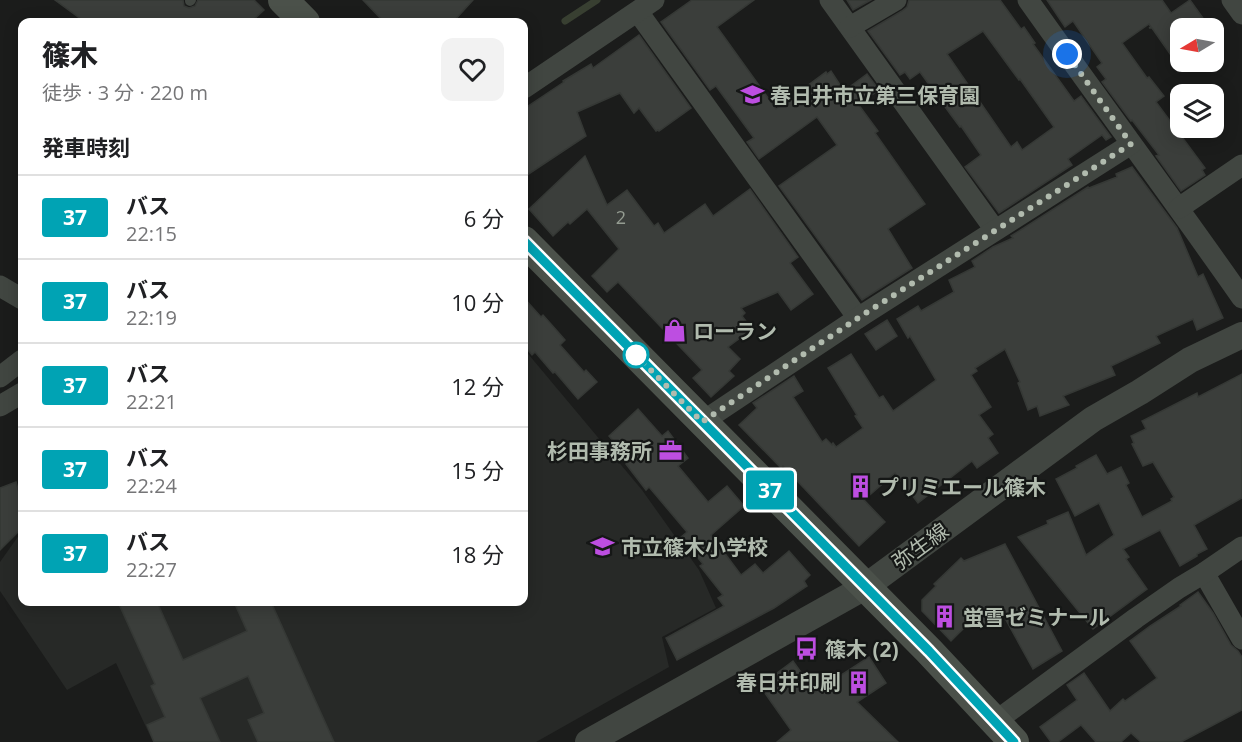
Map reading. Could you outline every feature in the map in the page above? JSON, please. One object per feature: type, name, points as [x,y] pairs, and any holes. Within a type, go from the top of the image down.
[{"type":"main road","points":[[283,0],[301,18]]},
{"type":"main road","points":[[528,245],[929,651],[1005,732]]},
{"type":"street","points":[[830,0],[995,230]]},
{"type":"street","points":[[850,27],[896,0]]},
{"type":"street","points":[[1028,0],[1242,298]]},
{"type":"street","points":[[1232,0],[1242,14]]},
{"type":"street","points":[[528,85],[646,6],[858,318]]},
{"type":"street","points":[[702,422],[858,318],[1131,144]]},
{"type":"street","points":[[1179,208],[1242,165]]},
{"type":"street","points":[[0,286],[18,297]]},
{"type":"street","name":"弥生線","points":[[588,742],[865,587],[1093,419],[1190,360],[1242,335]]},
{"type":"street","points":[[0,377],[18,363]]},
{"type":"street","points":[[0,406],[18,395]]},
{"type":"street","points":[[1005,732],[1136,618],[1242,548]]},
{"type":"street","points":[[1204,573],[1242,639]]},
{"type":"shaded area","name":"市立篠木小学校","points":[[528,354],[642,490],[699,570],[716,608],[662,637],[669,667],[536,742],[153,742],[116,663],[67,690],[0,591],[0,562],[18,537],[18,606],[528,606]]},
{"type":"building","points":[[55,0],[183,0],[184,6],[189,8],[195,6],[198,0],[254,0],[264,10],[255,18],[80,18]]},
{"type":"building","points":[[363,0],[473,0],[457,18],[380,18]]},
{"type":"building","points":[[692,0],[754,0],[717,27],[776,109],[826,72],[827,74],[831,71],[844,91],[867,74],[879,90],[858,104],[878,131],[875,133],[925,204],[888,229],[912,268],[862,300],[779,186],[837,145],[817,117],[759,159],[747,142],[754,138],[716,86],[710,90],[661,22]]},
{"type":"building","points":[[847,0],[871,0],[853,10]]},
{"type":"building","points":[[909,0],[1000,0],[1021,29],[1024,27],[1035,43],[1033,44],[1074,101],[1081,96],[1111,137],[1106,140],[1102,135],[1068,159],[1072,165],[999,213],[965,167],[981,155],[961,126],[920,72],[910,79],[905,72],[900,75],[868,31],[907,7]],"holes":[[[983,31],[1054,127],[1022,150],[1017,142],[1011,147],[947,54]]]},
{"type":"building","points":[[1047,0],[1162,0],[1171,13],[1190,0],[1203,18],[1170,18],[1170,54],[1152,28],[1149,28],[1151,27],[1149,24],[1122,43],[1147,78],[1149,77],[1164,96],[1156,102],[1170,121],[1170,138],[1183,138],[1205,168],[1202,170],[1205,175],[1181,191],[1156,156],[1159,155],[1102,82],[1106,79],[1097,67],[1102,63],[1073,21],[1065,27]]},
{"type":"building","points":[[639,35],[691,108],[656,131],[639,108],[634,113],[620,93],[577,112],[586,136],[528,174],[528,106],[591,64],[593,68]]},
{"type":"building","points":[[585,156],[607,205],[627,190],[654,226],[658,223],[664,233],[705,204],[713,216],[750,189],[798,257],[790,263],[813,294],[791,310],[778,292],[741,308],[745,313],[742,316],[752,329],[728,347],[740,359],[729,371],[734,376],[711,397],[693,378],[702,370],[618,282],[607,292],[592,276],[619,249],[587,209],[553,236],[529,209]]},
{"type":"building","points":[[1132,167],[1177,228],[1198,277],[1203,274],[1223,318],[1197,330],[1193,319],[1156,336],[1160,343],[1111,366],[1115,375],[1063,396],[1069,405],[1040,416],[1037,406],[1028,410],[1018,383],[1020,382],[1005,349],[975,368],[977,371],[971,375],[991,407],[979,415],[993,434],[988,438],[998,453],[977,468],[972,461],[918,503],[895,473],[864,500],[885,522],[859,546],[783,466],[781,468],[739,425],[757,408],[753,403],[794,376],[803,391],[793,397],[822,442],[826,439],[836,447],[863,428],[828,368],[851,354],[879,398],[883,396],[893,411],[936,380],[897,319],[918,306],[921,311],[954,292],[949,280],[975,267],[972,261],[993,247],[1013,238],[1011,236],[1088,187],[1117,177],[1116,174]]},
{"type":"building","points":[[528,302],[541,317],[543,315],[565,340],[560,345],[584,372],[586,370],[597,382],[578,399],[535,352],[532,355],[528,350]]},
{"type":"building","points":[[887,320],[897,336],[876,350],[865,334]]},
{"type":"building","points":[[1242,374],[1242,498],[1194,525],[1207,549],[1180,566],[1160,530],[1123,549],[1129,557],[1126,559],[1147,589],[1093,629],[1018,537],[1068,512],[1086,555],[1114,535],[1099,503],[1075,516],[1056,479],[1096,455],[1107,474],[1121,467],[1129,483],[1126,485],[1142,517],[1172,501],[1174,497],[1153,462],[1143,466],[1132,444],[1134,443],[1131,436],[1146,429],[1142,421],[1197,393],[1198,397]]},
{"type":"building","points":[[638,409],[662,436],[668,431],[688,458],[678,466],[708,502],[727,486],[744,506],[711,535],[741,575],[755,564],[763,573],[789,551],[810,575],[804,581],[807,586],[774,608],[677,660],[666,638],[724,606],[718,598],[723,595],[700,566],[703,564],[681,537],[687,532],[649,487],[646,490],[626,464],[630,460],[609,436]]},
{"type":"building","points":[[16,482],[18,532],[0,550],[0,488]]},
{"type":"building","points":[[1005,544],[1062,651],[1033,669],[1001,611],[983,628],[974,618],[951,641],[922,611],[922,600],[936,586],[934,584],[961,558],[964,561]]},
{"type":"building","points":[[1198,592],[1231,645],[1242,657],[1242,710],[1181,742],[1141,742],[1131,733],[1121,742],[1096,742],[1081,725],[1058,742],[1051,742],[1040,727],[1077,700],[1067,685],[1084,673],[1110,711],[1123,699],[1125,701],[1157,678],[1130,641]]},
{"type":"building","points":[[120,606],[159,606],[183,660],[247,631],[236,606],[273,606],[334,742],[258,742],[248,720],[264,713],[248,676],[200,698],[220,742],[154,742],[147,725],[165,717],[151,686],[155,684]]},
{"type":"building","points":[[869,657],[886,683],[857,702],[898,742],[777,742],[791,730],[760,686],[793,661],[815,692]]},
{"type":"waterway","points":[[565,21],[597,0]]},
{"type":"bus line","name":"37","points":[[528,245],[929,651],[1014,742]]},
{"type":"place","name":"春日井市立第三保育園","points":[[752,95]]},
{"type":"place","name":"ローラン","points":[[675,331]]},
{"type":"place","name":"杉田事務所","points":[[670,451]]},
{"type":"place","name":"プリミエール篠木","points":[[860,487]]},
{"type":"place","name":"市立篠木小学校","points":[[603,547]]},
{"type":"place","name":"蛍雪ゼミナール","points":[[945,617]]},
{"type":"place","name":"篠木 (2)","points":[[807,649]]},
{"type":"place","name":"春日井印刷","points":[[859,682]]},
{"type":"route","points":[[636,355],[702,422],[858,318],[1131,144],[1067,54]]}]
